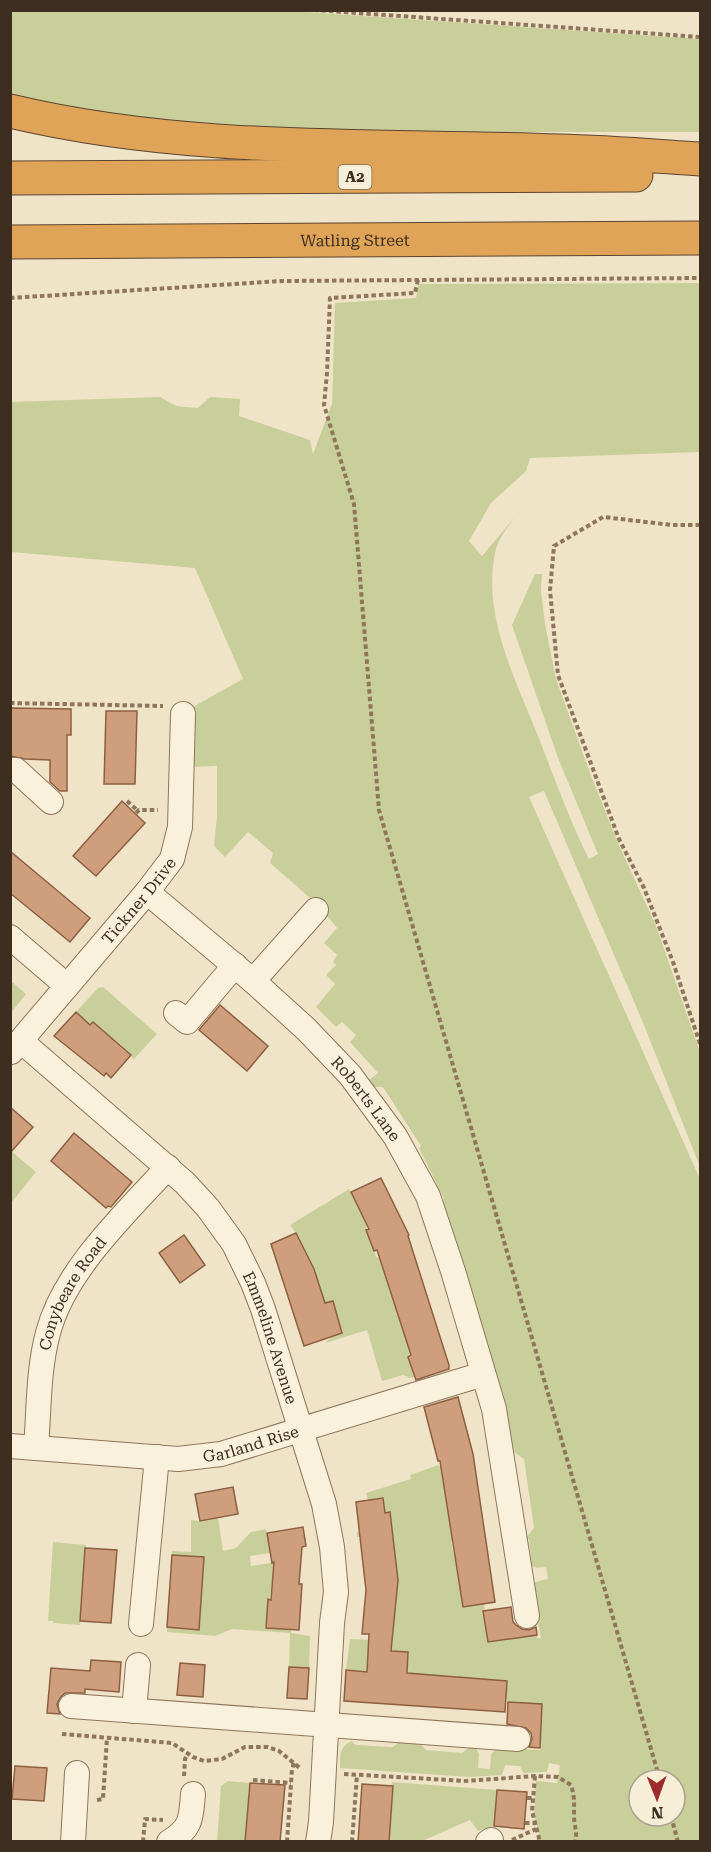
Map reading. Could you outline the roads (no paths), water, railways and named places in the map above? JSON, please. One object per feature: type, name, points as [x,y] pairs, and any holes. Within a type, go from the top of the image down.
[{"type":"highway","points":[[10,111],[104,129],[213,141],[427,149],[560,151],[700,159]]},
{"type":"highway","name":"A2","points":[[10,178],[700,175]]},
{"type":"highway","name":"Watling Street","points":[[10,243],[700,238]]},
{"type":"street","name":"Tickner Drive","points":[[16,1047],[172,860],[180,834],[183,714]]},
{"type":"street","points":[[10,770],[16,770],[51,802]]},
{"type":"street","name":"Roberts Lane","points":[[147,892],[244,973],[306,1029],[350,1075],[395,1136],[428,1196],[494,1409],[526,1616]]},
{"type":"street","points":[[176,1013],[187,1022],[316,910]]},
{"type":"street","points":[[10,938],[67,986]]},
{"type":"street","name":"Emmeline Avenue","points":[[16,1047],[168,1167],[208,1208],[228,1236],[243,1263],[263,1310],[320,1491],[329,1526],[336,1592],[336,1604],[332,1611],[322,1812],[318,1842]]},
{"type":"street","name":"Conybeare Road","points":[[36,1448],[46,1338],[63,1293],[89,1256],[168,1167]]},
{"type":"street","name":"Garland Rise","points":[[10,1446],[178,1458],[221,1454],[483,1374]]},
{"type":"street","points":[[141,1624],[157,1457]]},
{"type":"street","points":[[135,1711],[138,1665]]},
{"type":"street","points":[[70,1706],[518,1739]]},
{"type":"street","points":[[77,1773],[79,1841]]},
{"type":"street","points":[[169,1842],[190,1824],[193,1794]]}]
